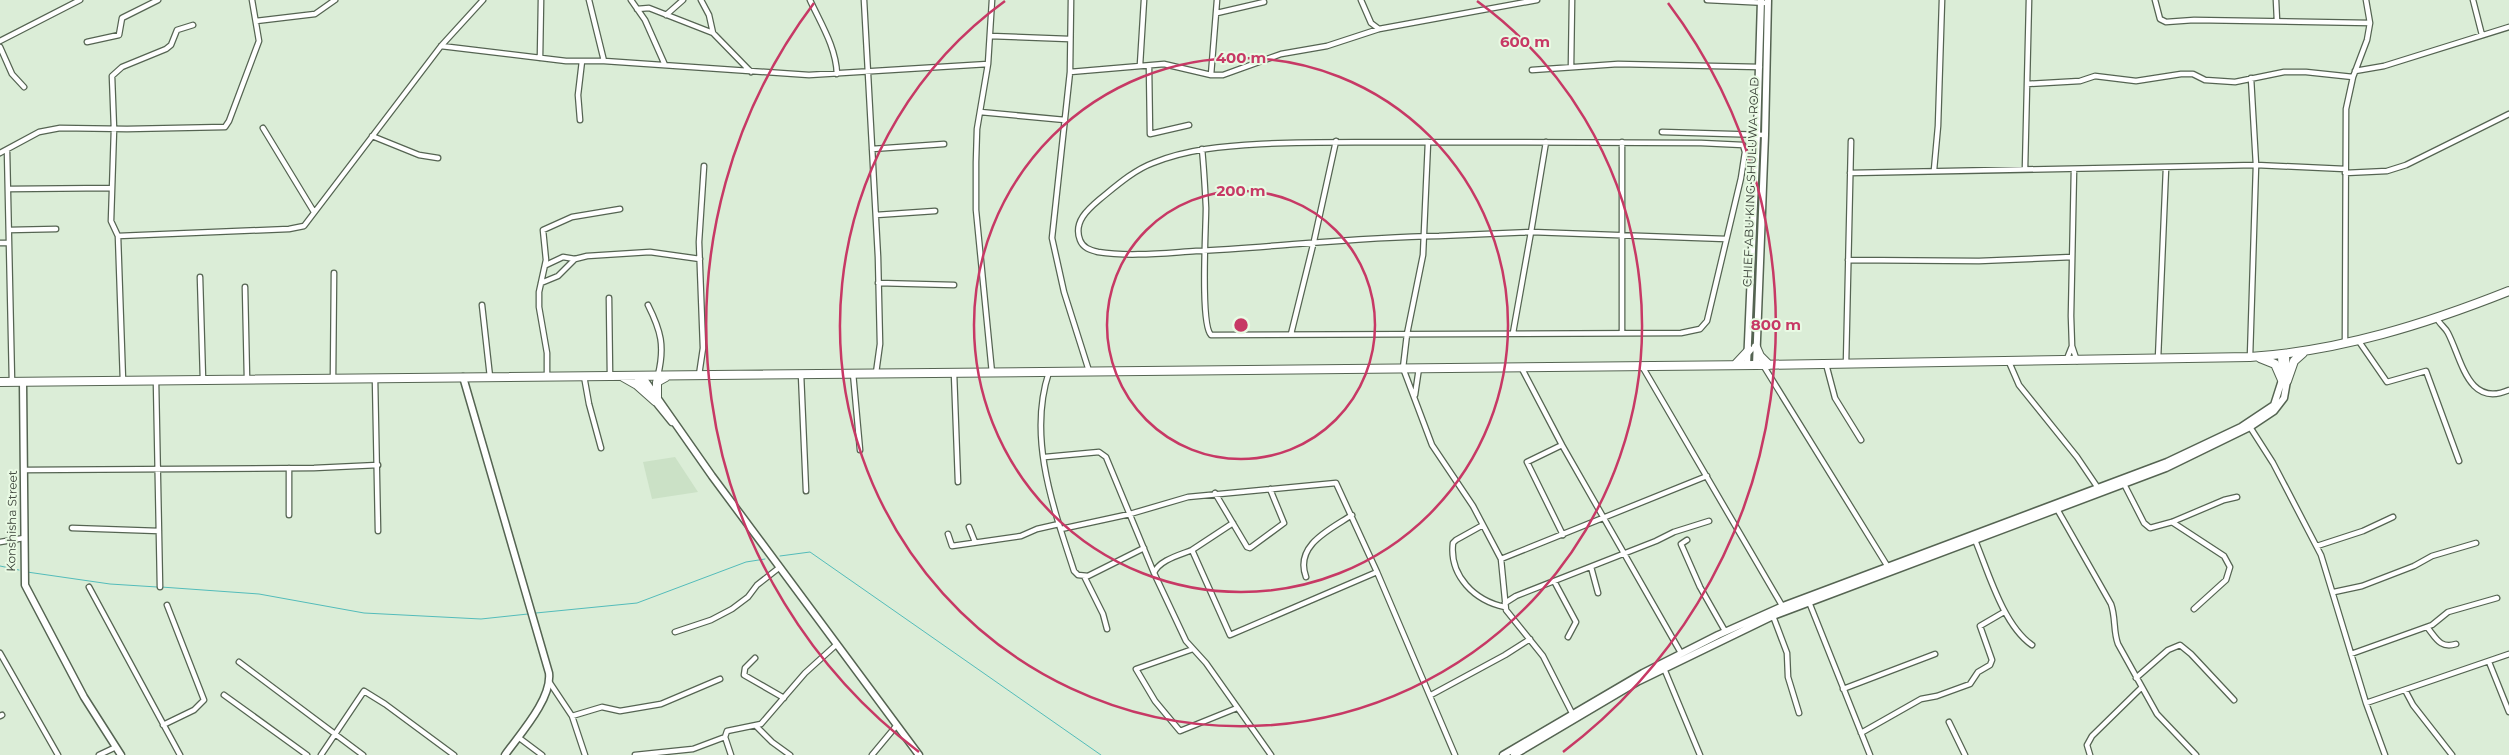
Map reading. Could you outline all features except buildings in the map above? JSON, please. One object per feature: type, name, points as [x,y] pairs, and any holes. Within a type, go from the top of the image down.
[{"type":"highway","points":[[0,382],[1759,365],[2250,357],[2304,352],[2345,344],[2437,318],[2509,291]]},
{"type":"highway","points":[[1735,365],[1753,348],[1760,356],[1759,365]]},
{"type":"highway","points":[[2285,380],[2294,361],[2304,352]]},
{"type":"highway","points":[[2250,357],[2273,362],[2285,380]]},
{"type":"highway","points":[[656,399],[657,382],[671,375]]},
{"type":"highway","points":[[619,376],[631,381],[656,399]]},
{"type":"street","points":[[0,41],[80,0]]},
{"type":"street","points":[[87,42],[118,35],[122,18],[158,0]]},
{"type":"street","points":[[0,153],[39,132],[77,126],[114,129],[218,128],[227,125],[260,42],[252,0]]},
{"type":"street","points":[[256,21],[315,14],[335,0]]},
{"type":"street","points":[[118,236],[298,228],[304,226],[441,46],[483,0]]},
{"type":"street","points":[[540,58],[541,0]]},
{"type":"street","points":[[589,0],[604,61]]},
{"type":"street","points":[[631,0],[659,50],[665,65]]},
{"type":"street","points":[[666,15],[684,0]]},
{"type":"street","points":[[701,0],[709,15],[713,33]]},
{"type":"street","points":[[810,0],[831,46],[836,61],[837,74]]},
{"type":"street","points":[[864,0],[876,215],[880,344],[876,373]]},
{"type":"street","points":[[992,0],[988,64],[977,129],[976,210],[992,372]]},
{"type":"street","points":[[1071,0],[1070,72],[1052,238],[1064,292],[1089,371]]},
{"type":"street","points":[[1140,65],[1144,0]]},
{"type":"street","points":[[1211,75],[1217,0]]},
{"type":"street","points":[[1361,0],[1371,23],[1378,28]]},
{"type":"street","points":[[1070,72],[1140,65],[1170,65],[1211,75],[1223,75],[1281,54],[1327,46],[1378,28],[1536,0]]},
{"type":"street","points":[[1571,67],[1572,0]]},
{"type":"street","points":[[1707,0],[1764,1]]},
{"type":"street","points":[[1934,170],[1938,126],[1942,0]]},
{"type":"street","points":[[2025,170],[2029,0]]},
{"type":"street","points":[[2155,0],[2159,18],[2163,21],[2370,23]]},
{"type":"street","points":[[2276,0],[2277,22]]},
{"type":"street","points":[[2345,344],[2346,109],[2353,77],[2367,40],[2370,23],[2366,0]]},
{"type":"street","points":[[2473,0],[2482,35]]},
{"type":"street","name":"CHIEF ABU KING SHULUWA ROAD","points":[[1753,348],[1765,135],[1764,1]]},
{"type":"street","points":[[1217,13],[1264,2]]},
{"type":"street","points":[[637,9],[649,8],[713,33],[751,72]]},
{"type":"street","points":[[1369,32],[1371,23]]},
{"type":"street","points":[[123,381],[118,236],[111,221],[114,129],[111,81],[115,72],[122,67],[166,49],[172,44],[177,30],[193,24]]},
{"type":"street","points":[[2355,71],[2384,66],[2509,27]]},
{"type":"street","points":[[990,36],[1069,39]]},
{"type":"street","points":[[441,46],[540,58],[751,72],[867,73],[988,64]]},
{"type":"street","points":[[0,47],[12,74],[24,87]]},
{"type":"street","points":[[580,120],[578,95],[582,61]]},
{"type":"street","points":[[1532,70],[1658,64],[1763,67],[1758,134],[1753,348],[1759,365],[1893,567]]},
{"type":"street","points":[[1149,66],[1150,134],[1190,125]]},
{"type":"street","points":[[2027,84],[2080,81],[2096,76],[2136,81],[2181,74],[2193,74],[2205,80],[2235,82],[2299,72],[2353,77]]},
{"type":"street","points":[[2250,357],[2256,166],[2251,78]]},
{"type":"street","points":[[980,112],[1065,120]]},
{"type":"street","points":[[1850,173],[1934,170],[2256,166],[2345,171],[2387,171],[2406,165],[2509,114]]},
{"type":"street","points":[[263,128],[314,212]]},
{"type":"street","points":[[1662,132],[1765,135]]},
{"type":"street","points":[[372,136],[419,155],[438,158]]},
{"type":"street","points":[[1291,334],[1336,141]]},
{"type":"street","points":[[1202,150],[1206,210],[1204,251],[1207,328],[1210,334],[1681,332],[1700,329],[1707,321],[1711,306],[1744,160],[1744,145],[1738,143],[1336,141],[1202,150],[1153,162],[1138,170],[1093,205],[1081,218],[1078,234],[1084,247],[1097,252],[1159,253],[1204,251],[1314,241],[1531,232],[1726,239]]},
{"type":"street","points":[[1846,364],[1851,141]]},
{"type":"street","points":[[1428,142],[1423,255],[1407,334],[1403,368],[1432,445],[1450,469],[1501,559],[1505,605],[1551,671],[1572,713]]},
{"type":"street","points":[[1512,333],[1546,142]]},
{"type":"street","points":[[1622,142],[1622,332]]},
{"type":"street","points":[[872,149],[944,144]]},
{"type":"street","points":[[7,150],[12,382]]},
{"type":"street","points":[[699,375],[703,348],[699,217],[704,166]]},
{"type":"street","points":[[2158,359],[2166,168]]},
{"type":"street","points":[[2074,169],[2072,346],[2077,361]]},
{"type":"street","points":[[8,188],[112,188]]},
{"type":"street","points":[[547,376],[547,353],[539,307],[541,283],[546,265],[546,249],[542,233],[546,228],[572,217],[620,208]]},
{"type":"street","points":[[876,215],[935,211]]},
{"type":"street","points":[[9,230],[56,229]]},
{"type":"street","points":[[0,243],[10,243]]},
{"type":"street","points":[[546,265],[563,257],[575,259],[587,256],[650,252],[700,259]]},
{"type":"street","points":[[1848,260],[1978,261],[2072,257]]},
{"type":"street","points":[[541,283],[558,276],[575,259]]},
{"type":"street","points":[[334,273],[334,379]]},
{"type":"street","points":[[200,277],[202,380]]},
{"type":"street","points":[[878,283],[954,285]]},
{"type":"street","points":[[245,287],[247,379]]},
{"type":"street","points":[[609,298],[610,376]]},
{"type":"street","points":[[482,305],[490,377]]},
{"type":"street","points":[[648,305],[658,322],[662,354],[658,375]]},
{"type":"street","points":[[2437,318],[2447,330],[2470,384],[2476,390],[2492,395],[2509,390]]},
{"type":"street","points":[[2358,340],[2387,382],[2426,371],[2459,461]]},
{"type":"street","points":[[2066,361],[2072,346]]},
{"type":"street","points":[[1503,755],[1572,713],[1663,666],[1772,616],[1784,608],[1809,602],[1893,567],[1975,540],[2166,468],[2250,428],[2279,406],[2286,390],[2284,354]]},
{"type":"street","points":[[2009,362],[2019,385],[2077,457],[2098,488]]},
{"type":"street","points":[[1826,364],[1835,398],[1860,440]]},
{"type":"street","points":[[1642,366],[1784,608]]},
{"type":"street","points":[[1521,367],[1562,445],[1681,653]]},
{"type":"street","points":[[1415,396],[1419,368]]},
{"type":"street","points":[[1049,372],[1041,402],[1048,491],[1074,571],[1084,576],[1103,614],[1108,629]]},
{"type":"street","points":[[852,373],[860,450]]},
{"type":"street","points":[[954,373],[958,482]]},
{"type":"street","points":[[801,374],[806,491]]},
{"type":"street","points":[[584,376],[589,404],[601,448]]},
{"type":"street","points":[[639,376],[898,724],[919,755]]},
{"type":"street","points":[[463,377],[518,564],[550,683],[572,716],[585,755]]},
{"type":"street","points":[[375,378],[378,531]]},
{"type":"street","points":[[1514,755],[1639,681],[1681,653],[1725,631],[2167,462],[2242,427],[2274,405],[2285,380]]},
{"type":"street","points":[[156,381],[160,587]]},
{"type":"street","name":"Konshisha Street","points":[[23,382],[23,577],[28,593],[84,696],[121,755]]},
{"type":"street","points":[[2250,428],[2273,463],[2317,546],[2334,592],[2366,702],[2385,755]]},
{"type":"street","points":[[1562,445],[1527,462],[1563,535]]},
{"type":"street","points":[[1045,457],[1102,452],[1113,470],[1144,548],[1186,641],[1206,663],[1271,755]]},
{"type":"street","points":[[24,470],[289,468],[378,465]]},
{"type":"street","points":[[289,468],[289,515]]},
{"type":"street","points":[[1501,559],[1707,476]]},
{"type":"street","points":[[948,534],[951,546],[1021,536],[1130,514],[1168,501],[1215,493],[1337,483],[1456,755]]},
{"type":"street","points":[[2124,484],[2148,527],[2172,522],[2224,500],[2237,497]]},
{"type":"street","points":[[1215,493],[1249,548],[1281,527],[1284,521],[1270,489]]},
{"type":"street","points":[[2057,509],[2111,604],[2116,619],[2114,636],[2141,688],[2157,714],[2196,755]]},
{"type":"street","points":[[1306,576],[1304,562],[1307,549],[1322,535],[1352,515]]},
{"type":"street","points":[[2317,546],[2362,531],[2393,517]]},
{"type":"street","points":[[1505,605],[1511,598],[1674,532],[1709,521]]},
{"type":"street","points":[[2172,522],[2224,556],[2230,567],[2226,580],[2194,609]]},
{"type":"street","points":[[1154,569],[1192,550],[1233,524]]},
{"type":"street","points":[[1483,525],[1453,543],[1454,557],[1461,577],[1468,588],[1489,604],[1505,605]]},
{"type":"street","points":[[969,527],[974,542]]},
{"type":"street","points":[[72,528],[159,531]]},
{"type":"street","points":[[0,542],[24,538]]},
{"type":"street","points":[[1687,540],[1681,544],[1685,558],[1725,631]]},
{"type":"street","points":[[1975,540],[2004,612],[2024,638],[2032,645]]},
{"type":"street","points":[[2334,592],[2362,586],[2414,566],[2432,556],[2476,543]]},
{"type":"street","points":[[1084,576],[1144,548]]},
{"type":"street","points":[[1192,550],[1230,635],[1377,572]]},
{"type":"street","points":[[675,632],[711,620],[732,609],[748,597],[757,585],[780,567]]},
{"type":"street","points":[[1591,567],[1598,594]]},
{"type":"street","points":[[1554,581],[1576,622],[1568,637]]},
{"type":"street","points":[[89,587],[180,755]]},
{"type":"street","points":[[1504,594],[1511,598]]},
{"type":"street","points":[[2351,654],[2438,622],[2448,612],[2497,598]]},
{"type":"street","points":[[1809,602],[1870,755]]},
{"type":"street","points":[[163,725],[194,710],[204,700],[167,605]]},
{"type":"street","points":[[1861,733],[1921,700],[1970,684],[1978,672],[1990,665],[1992,660],[1980,626],[2004,612]]},
{"type":"street","points":[[1772,616],[1787,653],[1788,677],[1799,713]]},
{"type":"street","points":[[2426,627],[2442,645],[2456,644]]},
{"type":"street","points":[[1431,695],[1505,655],[1530,639]]},
{"type":"street","points":[[635,755],[693,749],[725,737],[729,729],[762,724],[805,673],[837,644]]},
{"type":"street","points":[[2136,678],[2168,650],[2180,645],[2191,654],[2234,700]]},
{"type":"street","points":[[1193,649],[1136,669],[1155,701],[1180,731],[1237,708]]},
{"type":"street","points":[[0,654],[58,755]]},
{"type":"street","points":[[1843,689],[1935,654]]},
{"type":"street","points":[[2366,702],[2509,654]]},
{"type":"street","points":[[755,658],[743,674],[784,698]]},
{"type":"street","points":[[239,662],[363,755]]},
{"type":"street","points":[[2489,662],[2509,712]]},
{"type":"street","points":[[1663,666],[1700,755]]},
{"type":"street","points":[[572,716],[602,708],[620,711],[661,704],[720,680]]},
{"type":"street","points":[[506,755],[545,697],[550,683]]},
{"type":"street","points":[[2090,755],[2088,745],[2092,736],[2141,688]]},
{"type":"street","points":[[2405,690],[2413,705],[2452,755]]},
{"type":"street","points":[[321,755],[361,693],[366,692],[454,755]]},
{"type":"street","points":[[224,695],[307,755]]},
{"type":"street","points":[[1949,722],[1964,755]]},
{"type":"street","points":[[872,755],[898,724]]},
{"type":"street","points":[[756,726],[772,742],[790,755]]},
{"type":"street","points":[[518,737],[542,755]]},
{"type":"street","points":[[725,737],[731,755]]},
{"type":"street","points":[[100,755],[116,747]]},
{"type":"shaded area","points":[[675,457],[698,492],[652,499],[643,462]]},
{"type":"waterway","points":[[780,556],[810,552],[1101,755]]},
{"type":"waterway","points":[[536,613],[637,603],[746,562],[765,559]]},
{"type":"waterway","points":[[0,566],[19,570]]},
{"type":"waterway","points":[[27,572],[110,584],[157,587]]},
{"type":"waterway","points":[[161,587],[259,594],[364,613],[481,619],[528,614]]}]
